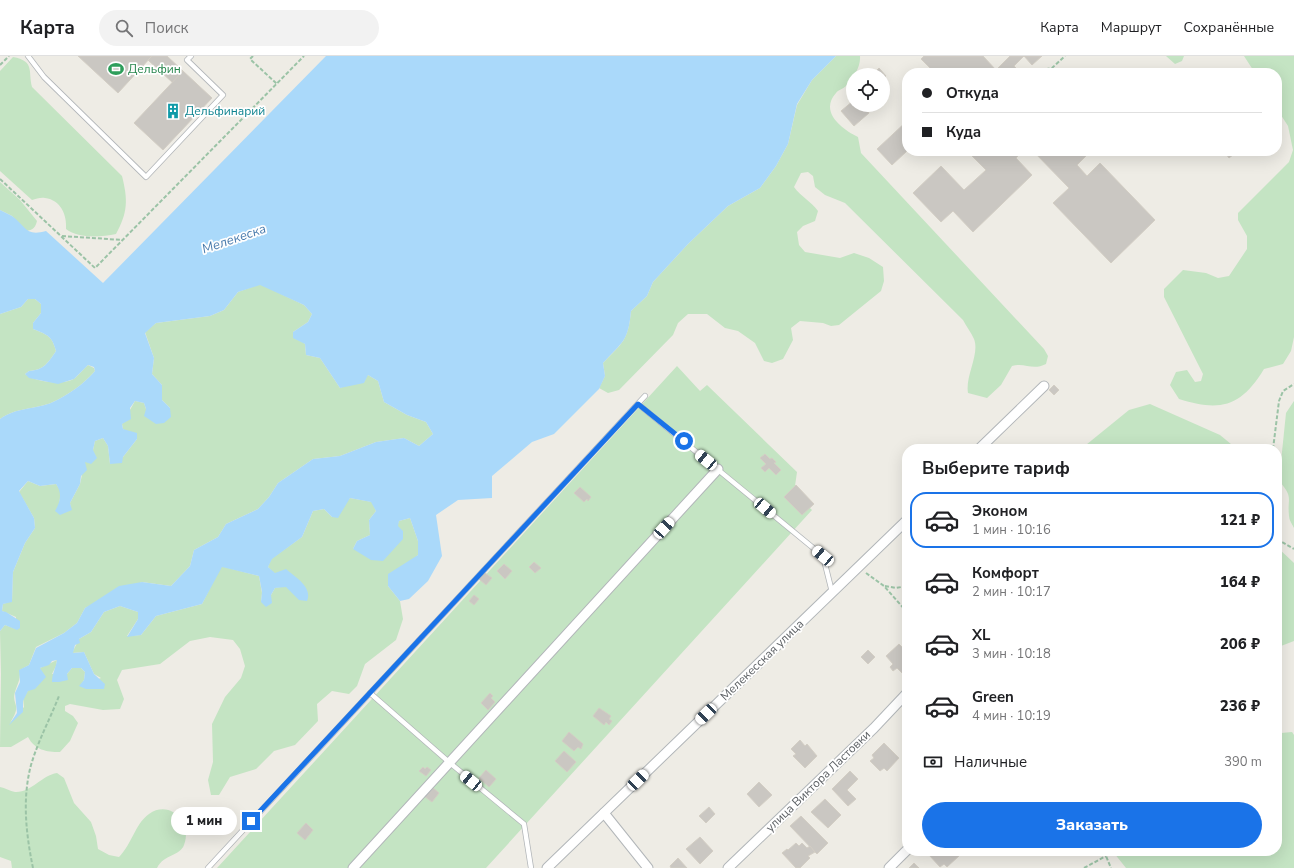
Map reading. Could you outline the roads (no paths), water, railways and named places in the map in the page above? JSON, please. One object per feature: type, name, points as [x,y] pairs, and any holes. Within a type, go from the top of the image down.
[{"type":"street","points":[[984,444],[1044,386]]},
{"type":"street","points":[[352,868],[450,763],[718,469]]},
{"type":"street","name":"Мелекесская улица","points":[[547,868],[902,525]]},
{"type":"street","name":"улица Виктора Ластовки","points":[[728,868],[874,728],[902,698]]},
{"type":"street","points":[[604,814],[648,868]]},
{"type":"street","points":[[888,868],[902,855]]},
{"type":"lane","points":[[28,56],[44,77],[146,177],[223,95],[187,60],[191,56]]},
{"type":"lane","points":[[208,868],[645,396]]},
{"type":"lane","points":[[638,404],[823,556],[832,592]]},
{"type":"lane","points":[[370,693],[450,763],[524,824],[531,868]]},
{"type":"water","name":"Мелекеска","points":[[326,56],[836,56],[812,80],[797,104],[788,144],[776,166],[760,188],[728,206],[688,244],[653,282],[647,296],[631,311],[626,335],[620,345],[603,363],[605,376],[599,389],[554,434],[532,442],[492,476],[492,498],[458,500],[436,515],[442,556],[428,581],[409,599],[400,601],[388,586],[388,574],[418,555],[418,541],[410,518],[399,521],[398,526],[403,531],[403,539],[383,561],[371,560],[353,549],[357,541],[370,535],[369,520],[376,511],[371,502],[350,498],[338,518],[332,517],[324,509],[313,511],[302,537],[272,559],[268,567],[275,573],[286,569],[298,579],[308,591],[307,601],[299,600],[286,587],[275,588],[271,595],[272,603],[266,607],[261,602],[262,592],[259,576],[222,567],[202,604],[156,616],[141,635],[127,637],[138,619],[138,612],[120,606],[104,612],[91,632],[79,639],[80,643],[75,645],[73,653],[84,652],[94,674],[105,684],[104,689],[86,689],[79,686],[84,680],[85,672],[81,668],[72,668],[67,674],[68,680],[52,682],[57,660],[52,661],[49,665],[40,668],[46,677],[35,689],[28,691],[23,701],[23,712],[9,725],[17,713],[15,693],[20,682],[19,670],[29,665],[36,648],[64,633],[77,623],[85,608],[119,586],[142,582],[171,586],[190,566],[194,550],[218,537],[226,524],[258,509],[269,497],[278,483],[313,459],[340,456],[376,442],[404,438],[419,446],[433,434],[426,422],[407,415],[384,402],[378,381],[368,375],[364,383],[340,388],[320,358],[306,355],[305,344],[293,338],[293,332],[308,322],[312,314],[304,305],[260,285],[238,292],[224,310],[210,316],[156,323],[145,333],[154,358],[152,374],[162,385],[162,400],[170,408],[171,417],[164,423],[156,424],[144,416],[146,409],[144,403],[135,401],[130,408],[131,419],[122,424],[123,429],[137,433],[137,439],[123,457],[122,463],[110,464],[108,446],[103,438],[95,441],[93,450],[97,458],[91,464],[85,462],[87,470],[81,476],[80,484],[70,503],[72,510],[60,515],[55,511],[59,504],[60,497],[56,484],[40,486],[28,481],[19,491],[34,518],[35,528],[25,543],[13,572],[12,602],[3,604],[2,611],[20,621],[20,628],[17,630],[5,625],[0,631],[0,419],[12,412],[46,405],[59,399],[81,385],[95,371],[94,367],[88,365],[74,379],[58,384],[29,378],[25,374],[45,365],[56,351],[53,342],[49,337],[33,329],[33,323],[41,313],[41,304],[35,299],[28,299],[21,307],[0,314],[0,210],[12,216],[30,232],[34,233],[46,231],[103,283]]},
{"type":"place","name":"Дельфин","points":[[116,69]]},
{"type":"place","name":"Дельфинарий","points":[[173,111]]}]
